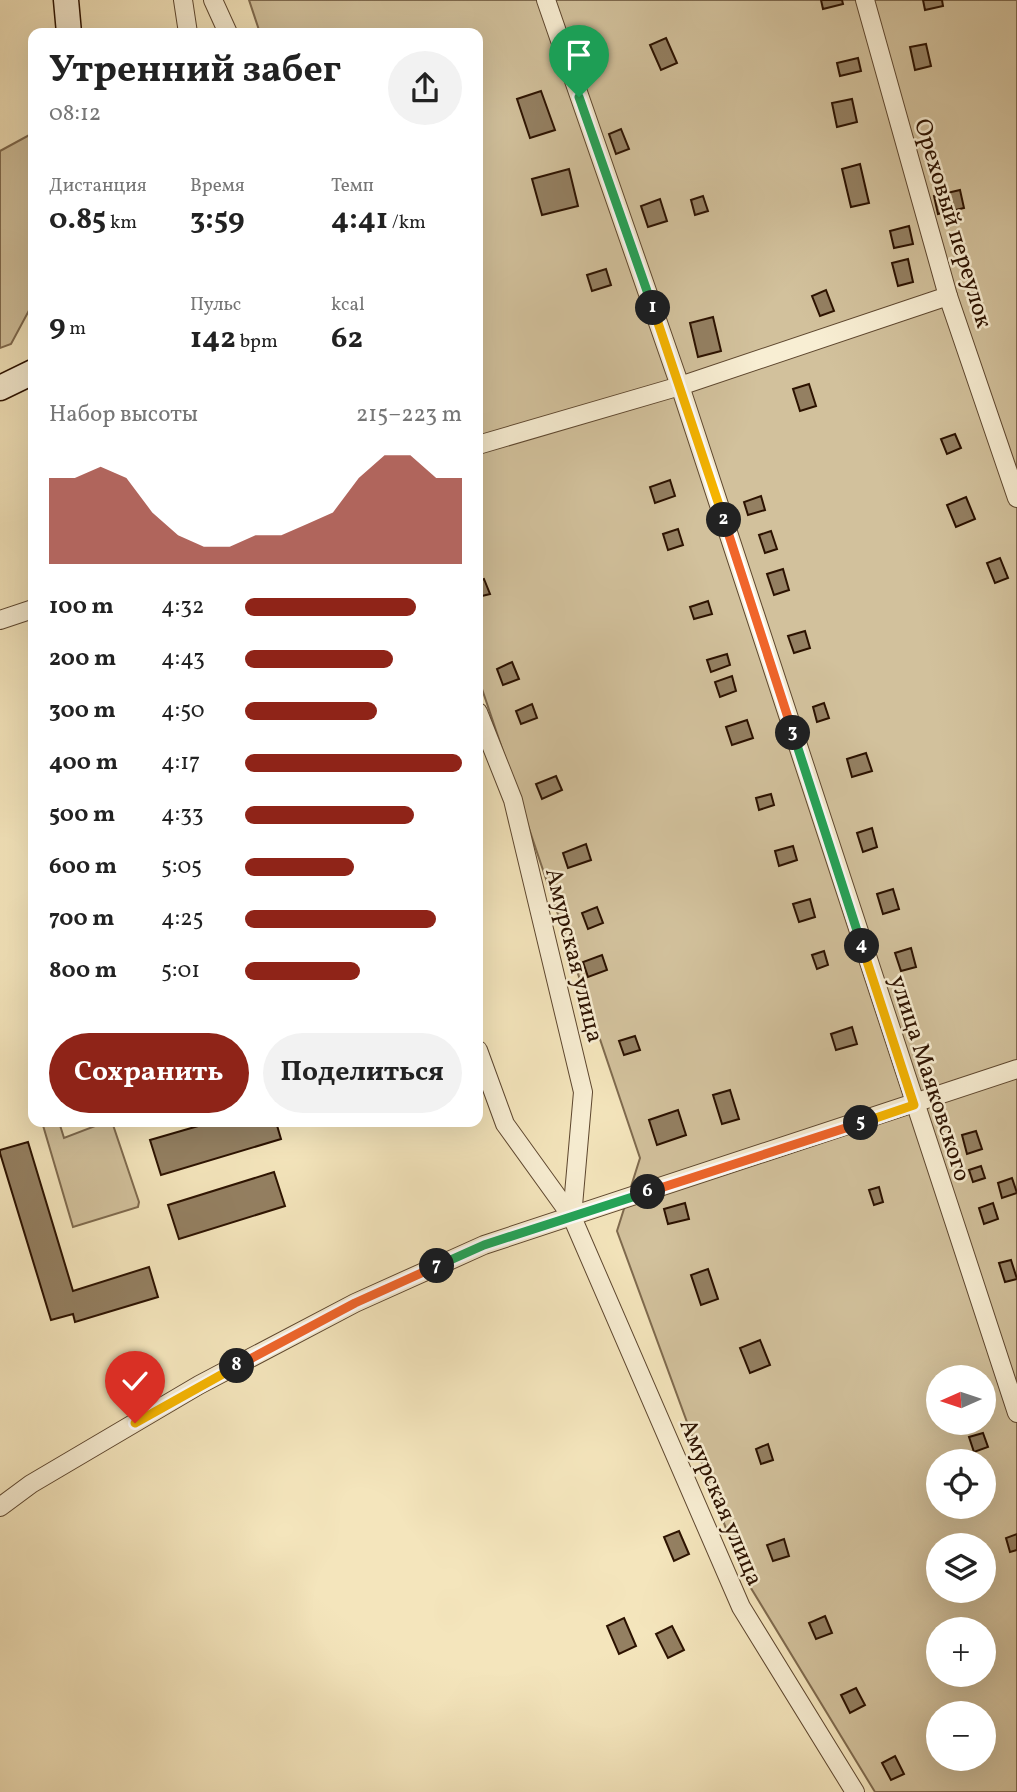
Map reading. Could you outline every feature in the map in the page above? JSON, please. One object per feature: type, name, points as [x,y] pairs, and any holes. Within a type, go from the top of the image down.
[{"type":"main road","points":[[66,0],[69,28]]},
{"type":"main road","points":[[0,388],[28,374]]},
{"type":"street","points":[[183,0],[187,28]]},
{"type":"street","points":[[213,0],[226,28]]},
{"type":"street","name":"улица Маяковского","points":[[546,0],[680,386],[1017,1413]]},
{"type":"street","name":"Ореховый переулок","points":[[864,0],[948,296],[1017,498]]},
{"type":"street","points":[[483,444],[680,386],[948,296]]},
{"type":"street","points":[[0,620],[28,611]]},
{"type":"street","name":"Амурская улица","points":[[483,725],[513,800],[583,1092],[572,1217]]},
{"type":"street","name":"Амурская улица","points":[[483,1064],[505,1124],[572,1217],[741,1607],[855,1792]]},
{"type":"street","points":[[0,1507],[31,1485],[199,1385],[355,1303],[484,1245],[1017,1069]]},
{"type":"shaded area","points":[[249,0],[1017,0],[1017,1792],[875,1792],[743,1575],[617,1231],[640,1158],[483,692],[483,28],[258,28]]},
{"type":"shaded area","points":[[28,136],[28,312],[11,344],[0,348],[0,151]]},
{"type":"shaded area","points":[[43,1127],[61,1127],[64,1138],[93,1127],[114,1127],[139,1202],[138,1207],[73,1227]]},
{"type":"building","points":[[821,0],[842,0],[843,4],[823,9]]},
{"type":"building","points":[[923,0],[942,0],[943,6],[925,10]]},
{"type":"building","points":[[666,38],[677,63],[661,70],[650,45]]},
{"type":"building","points":[[926,44],[931,66],[915,70],[910,47]]},
{"type":"building","points":[[858,58],[861,71],[840,76],[837,63]]},
{"type":"building","points":[[541,91],[555,130],[530,138],[517,99]]},
{"type":"building","points":[[852,99],[857,122],[837,127],[832,103]]},
{"type":"building","points":[[621,129],[629,149],[616,154],[609,134]]},
{"type":"building","points":[[860,164],[869,203],[851,207],[842,169]]},
{"type":"building","points":[[569,169],[578,206],[542,215],[532,179]]},
{"type":"building","points":[[960,190],[964,208],[938,214],[934,196]]},
{"type":"building","points":[[703,196],[708,211],[695,215],[691,200]]},
{"type":"building","points":[[660,199],[667,221],[648,227],[641,206]]},
{"type":"building","points":[[909,226],[913,244],[894,248],[890,231]]},
{"type":"building","points":[[908,259],[913,282],[898,286],[892,263]]},
{"type":"building","points":[[606,269],[611,285],[592,291],[587,275]]},
{"type":"building","points":[[826,290],[834,311],[820,316],[812,296]]},
{"type":"building","points":[[713,317],[721,351],[698,357],[690,323]]},
{"type":"building","points":[[809,384],[816,406],[800,411],[793,389]]},
{"type":"building","points":[[955,434],[961,448],[947,454],[941,439]]},
{"type":"building","points":[[670,480],[675,496],[655,503],[650,487]]},
{"type":"building","points":[[761,496],[765,510],[748,515],[744,502]]},
{"type":"building","points":[[966,497],[975,519],[956,527],[947,505]]},
{"type":"building","points":[[678,529],[683,545],[668,550],[663,534]]},
{"type":"building","points":[[771,531],[777,549],[765,553],[759,535]]},
{"type":"building","points":[[1000,558],[1008,578],[995,583],[987,563]]},
{"type":"building","points":[[783,569],[789,590],[774,595],[767,574]]},
{"type":"building","points":[[483,579],[490,594],[483,596]]},
{"type":"building","points":[[708,601],[712,614],[694,619],[690,607]]},
{"type":"building","points":[[805,631],[810,648],[794,653],[788,636]]},
{"type":"building","points":[[727,654],[730,665],[711,672],[707,660]]},
{"type":"building","points":[[512,662],[519,679],[503,685],[497,669]]},
{"type":"building","points":[[732,676],[736,691],[720,697],[715,682]]},
{"type":"building","points":[[824,703],[829,718],[817,722],[813,707]]},
{"type":"building","points":[[532,704],[537,718],[521,724],[516,711]]},
{"type":"building","points":[[747,720],[753,738],[732,745],[726,727]]},
{"type":"building","points":[[866,753],[872,771],[852,777],[847,759]]},
{"type":"building","points":[[556,776],[562,790],[542,799],[536,784]]},
{"type":"building","points":[[771,794],[774,805],[759,810],[756,798]]},
{"type":"building","points":[[872,828],[877,847],[863,852],[857,833]]},
{"type":"building","points":[[586,844],[591,860],[568,868],[563,853]]},
{"type":"building","points":[[793,846],[797,860],[779,866],[775,851]]},
{"type":"building","points":[[893,889],[899,909],[883,914],[877,894]]},
{"type":"building","points":[[810,899],[815,917],[799,922],[793,904]]},
{"type":"building","points":[[597,907],[603,923],[588,929],[582,913]]},
{"type":"building","points":[[911,948],[916,967],[901,971],[895,953]]},
{"type":"building","points":[[824,951],[828,965],[817,969],[812,955]]},
{"type":"building","points":[[602,955],[607,970],[588,977],[583,962]]},
{"type":"building","points":[[852,1027],[857,1044],[836,1050],[831,1034]]},
{"type":"building","points":[[635,1036],[640,1050],[624,1055],[619,1041]]},
{"type":"building","points":[[730,1090],[739,1119],[722,1124],[713,1095]]},
{"type":"building","points":[[678,1110],[686,1135],[657,1145],[649,1120]]},
{"type":"building","points":[[195,1127],[277,1127],[281,1139],[161,1175],[150,1140]]},
{"type":"building","points":[[976,1131],[982,1149],[967,1154],[962,1135]]},
{"type":"building","points":[[28,1142],[73,1291],[149,1267],[158,1297],[75,1322],[73,1314],[51,1320],[0,1153],[0,1150]]},
{"type":"building","points":[[981,1166],[985,1178],[973,1182],[969,1170]]},
{"type":"building","points":[[274,1172],[285,1206],[179,1239],[168,1205]]},
{"type":"building","points":[[1012,1178],[1017,1193],[1002,1198],[998,1183]]},
{"type":"building","points":[[879,1187],[883,1202],[874,1205],[869,1190]]},
{"type":"building","points":[[685,1203],[689,1219],[668,1224],[664,1209]]},
{"type":"building","points":[[993,1203],[998,1219],[984,1224],[979,1208]]},
{"type":"building","points":[[1011,1260],[1017,1279],[1005,1282],[999,1263]]},
{"type":"building","points":[[708,1269],[718,1299],[701,1305],[691,1275]]},
{"type":"building","points":[[760,1340],[770,1365],[750,1373],[740,1348]]},
{"type":"building","points":[[984,1435],[988,1447],[973,1449],[969,1437]]},
{"type":"building","points":[[768,1444],[773,1460],[761,1464],[756,1449]]},
{"type":"building","points":[[679,1531],[689,1554],[674,1561],[664,1537]]},
{"type":"building","points":[[1017,1534],[1017,1550],[1010,1552],[1006,1538]]},
{"type":"building","points":[[784,1539],[789,1556],[773,1561],[767,1545]]},
{"type":"building","points":[[825,1616],[832,1633],[816,1639],[809,1623]]},
{"type":"building","points":[[624,1618],[636,1646],[619,1654],[607,1626]]},
{"type":"building","points":[[672,1626],[684,1650],[668,1658],[656,1634]]},
{"type":"building","points":[[856,1688],[865,1705],[850,1713],[841,1695]]},
{"type":"building","points":[[895,1756],[904,1774],[891,1780],[882,1763]]},
{"type":"route","points":[[135,1423],[199,1385],[355,1303],[484,1245],[914,1105],[680,386],[579,97]]}]
